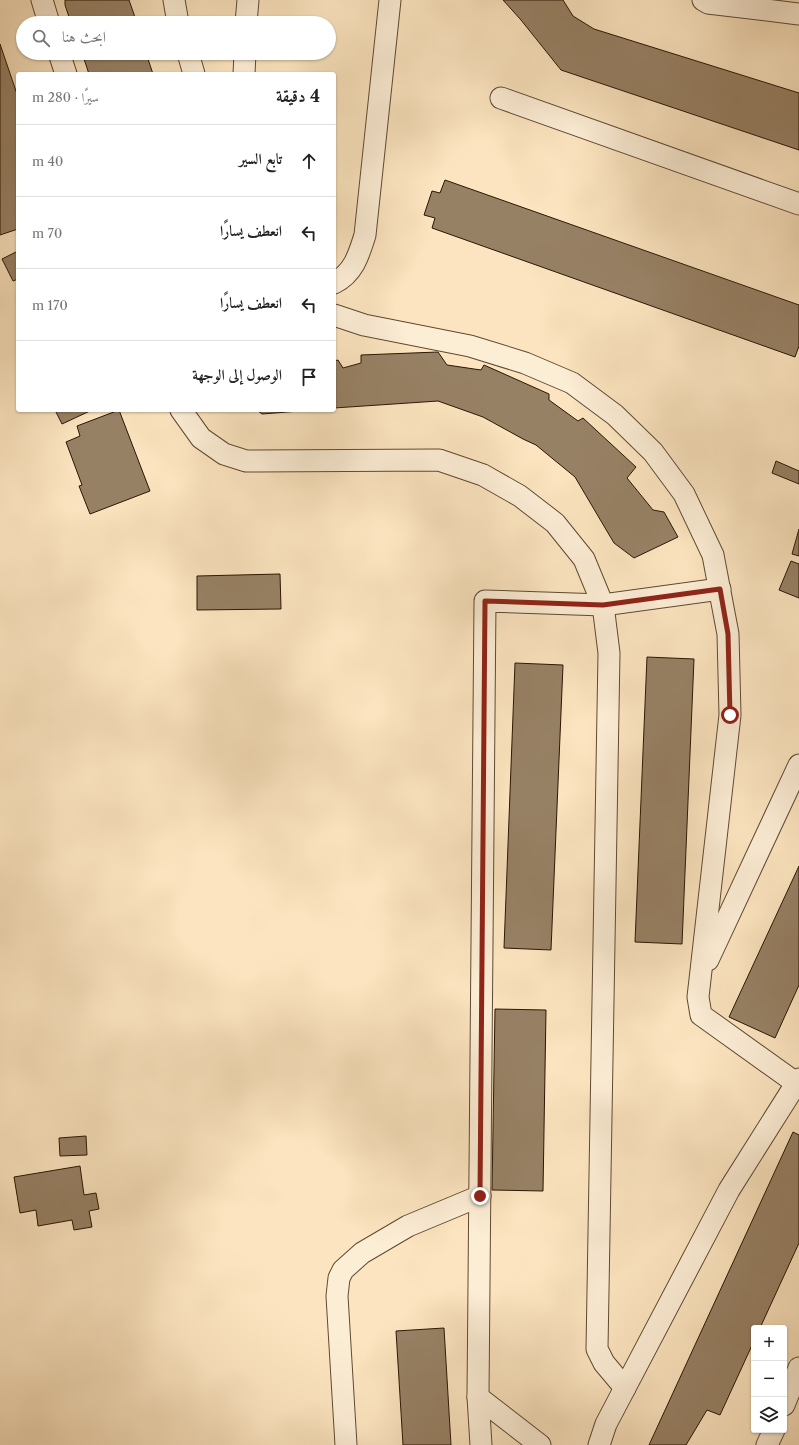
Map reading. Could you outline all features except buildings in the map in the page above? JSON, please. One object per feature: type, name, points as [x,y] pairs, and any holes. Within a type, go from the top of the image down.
[{"type":"street","points":[[42,0],[47,16]]},
{"type":"street","points":[[174,0],[177,16]]},
{"type":"street","points":[[247,16],[248,0]]},
{"type":"street","points":[[336,281],[342,278],[357,260],[365,235],[390,0]]},
{"type":"street","points":[[703,0],[708,3],[799,14]]},
{"type":"street","points":[[61,60],[65,72]]},
{"type":"street","points":[[190,60],[193,72]]},
{"type":"street","points":[[244,72],[245,60]]},
{"type":"street","points":[[501,98],[799,204]]},
{"type":"street","points":[[336,316],[364,325],[470,346],[525,363],[572,383],[614,415],[653,452],[684,494],[713,555],[728,634],[730,715],[698,997],[701,1015],[798,1081],[729,1190],[606,1424],[599,1445]]},
{"type":"street","points":[[182,412],[201,438],[224,454],[246,461],[439,460],[483,475],[520,496],[555,523],[584,559],[603,605],[608,653],[597,1349],[604,1363],[625,1388]]},
{"type":"street","points":[[481,1445],[478,1397],[485,601],[603,605],[720,589]]},
{"type":"street","points":[[701,976],[799,765]]},
{"type":"street","points":[[346,1445],[337,1296],[339,1278],[343,1270],[362,1253],[408,1226],[480,1196]]},
{"type":"street","points":[[787,1398],[799,1368]]},
{"type":"street","points":[[478,1397],[540,1445]]},
{"type":"street","points":[[768,1445],[773,1433]]},
{"type":"route","points":[[480,1196],[485,601],[603,605],[720,589],[728,634],[730,715]]}]
